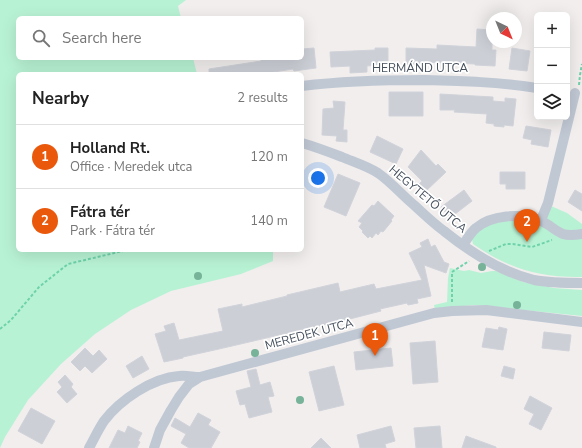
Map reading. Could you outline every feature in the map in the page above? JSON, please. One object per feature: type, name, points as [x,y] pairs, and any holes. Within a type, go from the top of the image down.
[{"type":"street","name":"HERMÁND UTCA","points":[[304,86],[392,80],[460,81],[534,88]]},
{"type":"street","points":[[541,220],[548,203],[575,93]]},
{"type":"street","name":"HEGYTETŐ UTCA","points":[[304,144],[360,163],[378,173],[443,231],[478,256],[491,263],[533,280],[582,283]]},
{"type":"street","points":[[463,245],[477,226],[503,216],[515,215],[533,218],[541,220],[563,234],[582,234]]},
{"type":"street","name":"MEREDEK UTCA","points":[[154,448],[160,430],[179,397],[189,384],[200,377],[434,313],[486,310],[582,322]]},
{"type":"street","points":[[89,448],[94,437],[105,421],[118,407],[142,389],[167,378],[180,376],[200,377]]},
{"type":"path","points":[[575,93],[579,86],[582,64]]},
{"type":"path","points":[[452,311],[452,272],[478,256],[506,244],[532,247],[542,243]]},
{"type":"path","points":[[0,329],[11,320],[39,287],[68,264],[119,252]]},
{"type":"green space","points":[[0,0],[186,0],[178,6],[180,16],[16,16],[16,60],[194,60],[196,72],[16,72],[16,252],[273,252],[273,261],[241,274],[171,291],[131,310],[95,334],[61,364],[28,400],[5,437],[0,448]]},
{"type":"green space","points":[[551,206],[567,213],[582,224],[582,277],[552,276],[524,270],[498,259],[473,244],[472,239],[475,233],[484,226],[506,220],[532,221]]},
{"type":"green space","points":[[450,268],[481,273],[496,271],[523,282],[554,288],[582,290],[582,316],[475,305],[435,310],[434,305],[447,302]]},
{"type":"building","points":[[477,29],[486,30],[486,48],[496,50],[495,66],[453,63],[453,66],[444,66],[444,63],[425,62],[424,65],[406,65],[406,48],[437,49],[437,45],[476,47]]},
{"type":"building","points":[[314,48],[316,68],[274,72],[209,72],[209,69],[261,60],[304,60],[304,49]]},
{"type":"building","points":[[375,48],[388,48],[388,64],[367,66],[367,72],[350,73],[350,66],[331,67],[330,52],[375,50]]},
{"type":"building","points":[[512,48],[530,51],[527,71],[509,69]]},
{"type":"building","points":[[389,92],[423,92],[423,116],[389,116]]},
{"type":"building","points":[[440,94],[493,97],[493,101],[505,102],[505,98],[516,99],[513,126],[494,126],[494,124],[486,123],[487,114],[454,112],[455,110],[440,110]]},
{"type":"building","points":[[333,101],[345,102],[343,130],[347,130],[347,142],[336,141],[337,136],[322,135],[323,109],[334,108]]},
{"type":"building","points":[[526,126],[551,130],[548,147],[531,144],[532,140],[523,138]]},
{"type":"building","points":[[377,136],[403,149],[396,164],[370,152]]},
{"type":"building","points":[[421,150],[436,166],[438,164],[446,172],[426,191],[419,184],[422,181],[408,167]]},
{"type":"building","points":[[500,172],[525,172],[525,189],[506,189],[506,184],[500,184]]},
{"type":"building","points":[[338,174],[360,183],[346,216],[324,207]]},
{"type":"building","points":[[464,190],[472,201],[450,218],[441,207]]},
{"type":"building","points":[[575,190],[582,194],[582,211],[568,202]]},
{"type":"building","points":[[378,201],[394,216],[383,232],[381,231],[378,235],[376,233],[372,238],[370,236],[368,238],[359,227],[362,223],[358,221],[372,205],[374,206]]},
{"type":"building","points":[[428,239],[431,247],[435,245],[444,262],[449,264],[446,273],[424,265],[431,296],[417,299],[418,303],[408,305],[407,303],[380,309],[381,311],[346,320],[164,362],[155,334],[166,331],[164,326],[174,323],[179,340],[223,331],[218,309],[242,304],[242,307],[338,283],[340,292],[374,284],[376,289],[422,280],[409,253],[422,247],[420,243]]},
{"type":"building","points":[[499,327],[507,329],[503,350],[482,347],[486,328],[498,330]]},
{"type":"building","points":[[544,332],[571,335],[569,351],[542,348]]},
{"type":"building","points":[[435,341],[438,382],[413,384],[410,343]]},
{"type":"building","points":[[85,348],[93,356],[99,350],[107,359],[92,373],[85,366],[80,371],[71,362]]},
{"type":"building","points":[[391,348],[393,366],[356,370],[354,352]]},
{"type":"building","points":[[142,356],[149,369],[133,378],[126,366]]},
{"type":"building","points":[[334,366],[344,405],[319,411],[309,372]]},
{"type":"building","points":[[504,366],[515,369],[513,379],[501,376]]},
{"type":"building","points":[[256,369],[260,385],[270,382],[274,396],[268,397],[272,412],[249,418],[245,404],[240,405],[236,391],[251,387],[247,371]]},
{"type":"building","points":[[65,375],[73,384],[71,387],[77,394],[67,403],[57,392],[62,387],[58,382]]},
{"type":"building","points":[[530,396],[552,408],[541,430],[529,424],[534,414],[524,409]]},
{"type":"building","points":[[31,408],[55,421],[42,444],[18,431]]},
{"type":"building","points":[[198,413],[211,420],[208,425],[220,432],[211,448],[189,448],[181,443],[186,434],[171,426],[175,418],[190,427]]},
{"type":"building","points":[[128,426],[142,433],[138,441],[140,442],[137,448],[109,448],[118,430],[125,433]]},
{"type":"building","points":[[391,426],[395,441],[385,444],[386,448],[360,448],[357,435]]},
{"type":"building","points":[[440,426],[442,448],[416,448],[414,428]]},
{"type":"building","points":[[466,436],[496,447],[496,448],[462,448]]},
{"type":"building","points":[[321,438],[331,448],[311,448]]},
{"type":"place","name":"Fátra tér","points":[[527,242]]},
{"type":"place","name":"Holland Rt.","points":[[375,356]]}]
